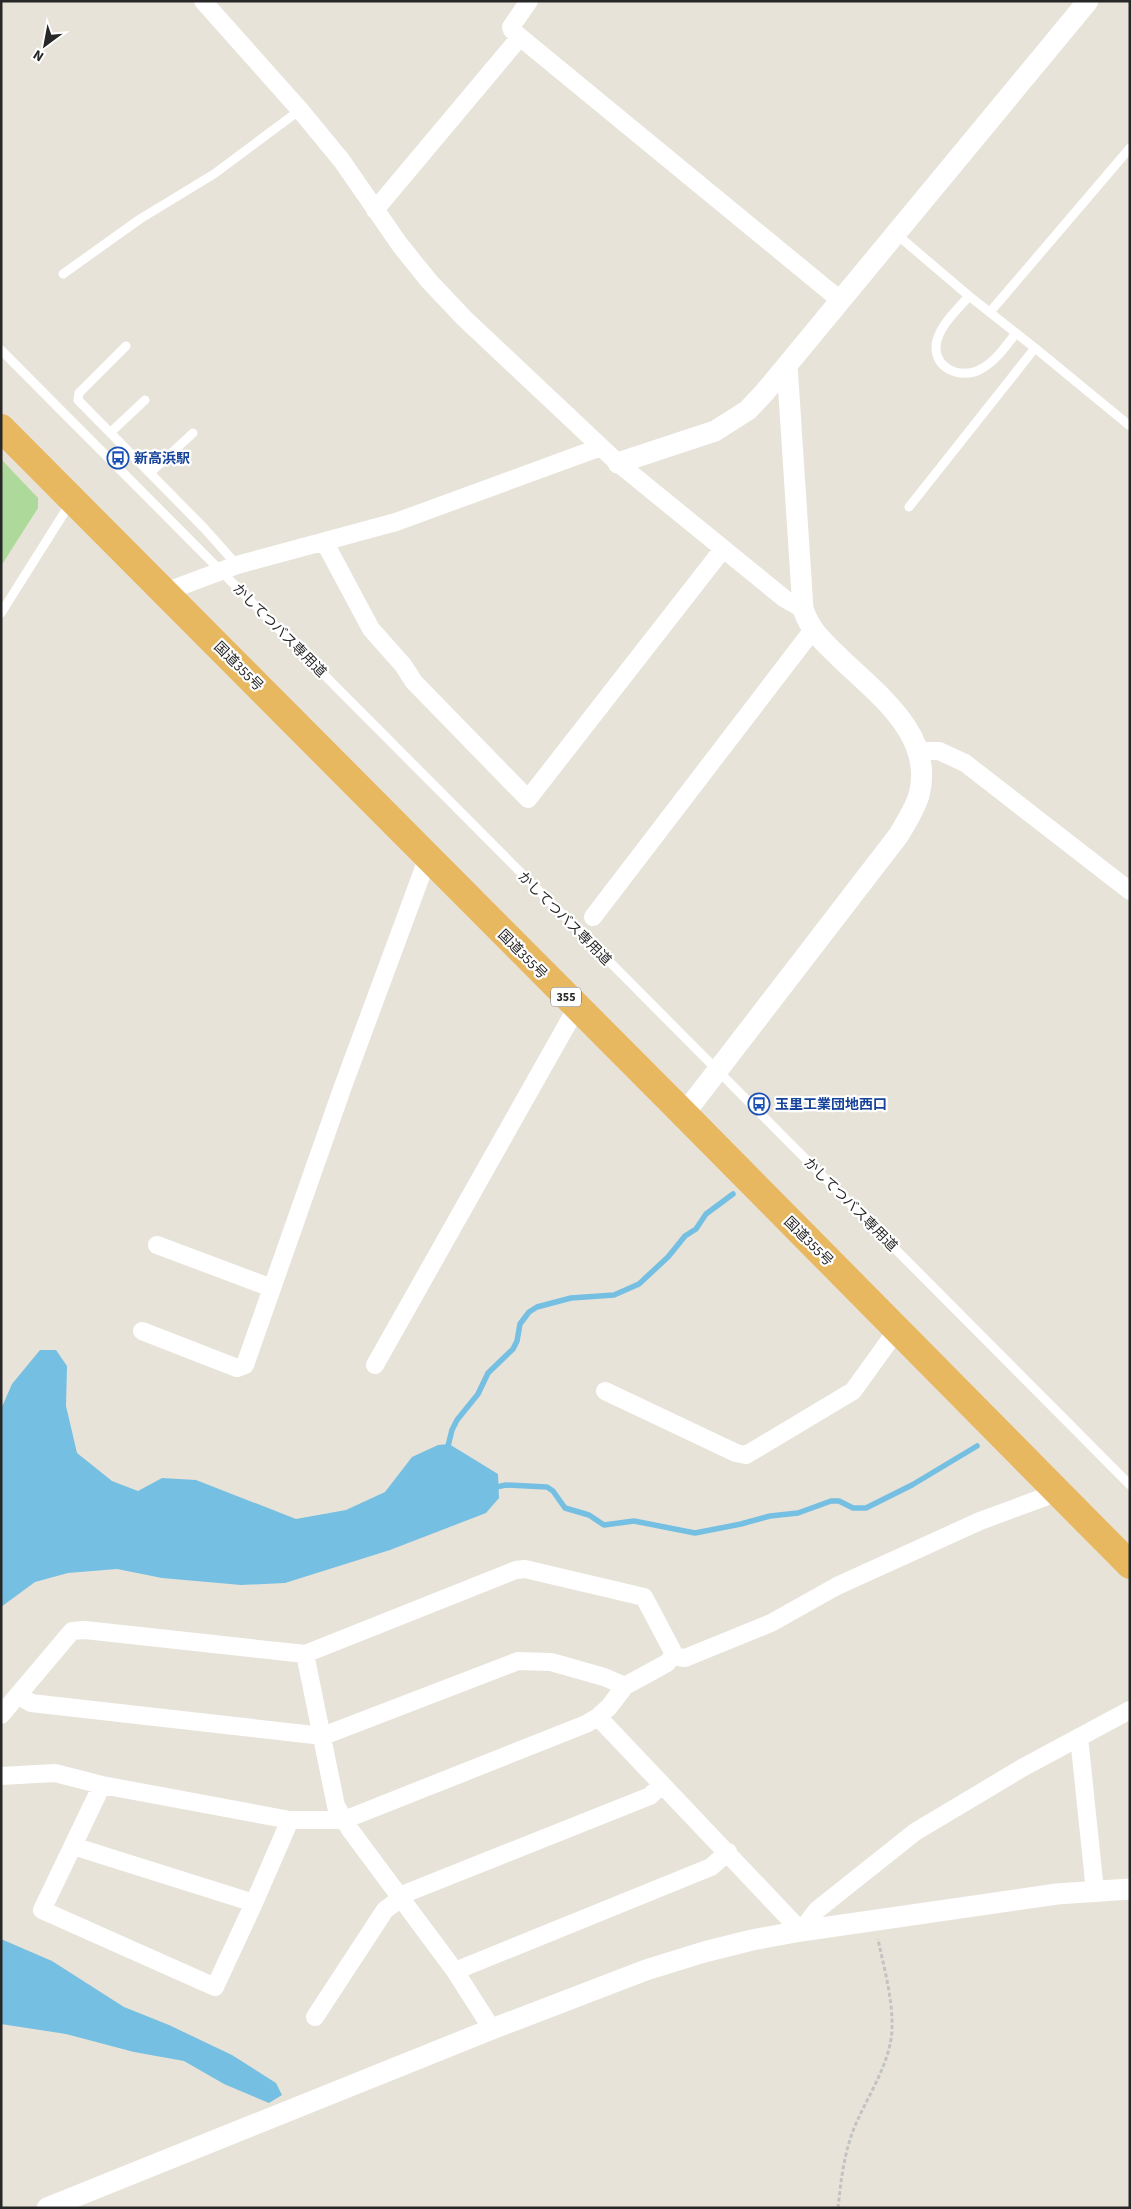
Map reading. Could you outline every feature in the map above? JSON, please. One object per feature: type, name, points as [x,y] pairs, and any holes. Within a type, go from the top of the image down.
[{"type":"highway","name":"国道355号","points":[[1,428],[1130,1565]]},
{"type":"street","points":[[203,1],[300,110],[342,161],[400,245],[464,318],[618,463],[785,599],[803,609]]},
{"type":"street","points":[[529,1],[512,23],[512,30],[840,300]]},
{"type":"street","points":[[618,463],[715,431],[748,410],[1088,1]]},
{"type":"street","points":[[375,210],[520,37]]},
{"type":"street","points":[[684,1114],[898,836],[911,814],[919,794],[920,766],[918,751],[902,719],[812,630],[803,609],[787,365]]},
{"type":"street","points":[[165,592],[229,568],[396,522],[601,447]]},
{"type":"street","points":[[325,543],[371,629],[404,665],[414,682],[528,799],[723,549]]},
{"type":"street","points":[[593,917],[812,630]]},
{"type":"street","points":[[918,751],[939,751],[964,763],[1130,891]]},
{"type":"street","points":[[142,1331],[237,1368],[242,1367],[247,1360],[342,1089],[428,858]]},
{"type":"street","points":[[375,1365],[576,1008]]},
{"type":"street","points":[[157,1245],[272,1288]]},
{"type":"street","points":[[605,1391],[736,1453],[746,1455],[853,1391],[897,1330]]},
{"type":"street","points":[[673,1656],[685,1658],[771,1623],[837,1586],[980,1521],[1045,1497],[1055,1490]]},
{"type":"street","points":[[1,1714],[68,1634],[77,1630],[305,1654],[516,1570],[525,1569],[644,1597],[672,1650],[673,1656]]},
{"type":"street","points":[[305,1654],[336,1806],[344,1820],[455,1972],[492,2029]]},
{"type":"street","points":[[1,1776],[55,1773],[102,1785],[290,1820],[344,1820],[586,1724],[598,1717],[625,1686],[667,1663],[673,1656]]},
{"type":"street","points":[[18,1695],[30,1703],[323,1736],[518,1661],[551,1662],[604,1677],[625,1686]]},
{"type":"street","points":[[801,1932],[817,1910],[914,1832],[1022,1768],[1130,1710]]},
{"type":"street","points":[[598,1717],[728,1852],[801,1932]]},
{"type":"street","points":[[1079,1737],[1095,1891]]},
{"type":"street","points":[[315,2017],[384,1910],[409,1892],[650,1796],[662,1784]]},
{"type":"street","points":[[102,1785],[42,1910],[215,1987],[254,1904],[290,1820]]},
{"type":"street","points":[[73,1846],[254,1904]]},
{"type":"street","points":[[455,1972],[711,1867],[728,1852]]},
{"type":"street","points":[[47,2208],[492,2029],[646,1970],[704,1952],[752,1940],[874,1921],[1048,1896],[1130,1889]]},
{"type":"lane","points":[[63,274],[140,219],[214,174],[300,110]]},
{"type":"lane","points":[[990,312],[1130,148]]},
{"type":"lane","points":[[895,233],[969,296],[1130,426]]},
{"type":"lane","points":[[969,296],[944,326],[938,339],[936,353],[939,363],[949,370],[966,373],[981,370],[996,357],[1016,333]]},
{"type":"lane","points":[[126,346],[78,396],[78,400],[204,528],[229,568]]},
{"type":"lane","points":[[909,506],[1035,348]]},
{"type":"lane","name":"かしてつバス専用道","points":[[1,350],[229,568],[717,1070],[1130,1485]]},
{"type":"lane","points":[[111,432],[144,400]]},
{"type":"lane","points":[[150,472],[192,433]]},
{"type":"lane","points":[[1,613],[72,500]]},
{"type":"path","points":[[838,2208],[847,2148],[855,2126],[879,2077],[892,2030],[888,1985],[874,1921]]},
{"type":"green space","points":[[1,459],[38,498],[38,508],[1,566]]},
{"type":"water","points":[[40,1350],[56,1350],[67,1366],[66,1406],[77,1453],[112,1481],[138,1491],[162,1478],[196,1480],[296,1519],[346,1510],[385,1492],[412,1457],[438,1445],[449,1444],[498,1474],[499,1498],[486,1513],[390,1550],[285,1583],[241,1585],[162,1578],[117,1569],[68,1573],[35,1582],[1,1607],[1,1409],[12,1384]]},
{"type":"water","points":[[1,1939],[52,1961],[124,2007],[169,2025],[232,2055],[276,2083],[282,2095],[269,2103],[224,2084],[184,2061],[134,2052],[66,2034],[1,2024]]},
{"type":"waterway","points":[[447,1450],[452,1430],[457,1420],[478,1394],[488,1373],[513,1349],[517,1341],[520,1324],[529,1312],[537,1307],[571,1298],[614,1295],[639,1284],[668,1257],[685,1236],[696,1229],[706,1214],[733,1194]]},
{"type":"waterway","points":[[491,1488],[506,1485],[547,1487],[553,1491],[565,1508],[589,1515],[604,1525],[634,1521],[695,1533],[770,1516],[798,1513],[831,1501],[839,1501],[853,1508],[866,1508],[912,1485],[977,1446]]},
{"type":"place","name":"新高浜駅","points":[[118,458]]},
{"type":"place","name":"玉里工業団地西口","points":[[759,1104]]}]
